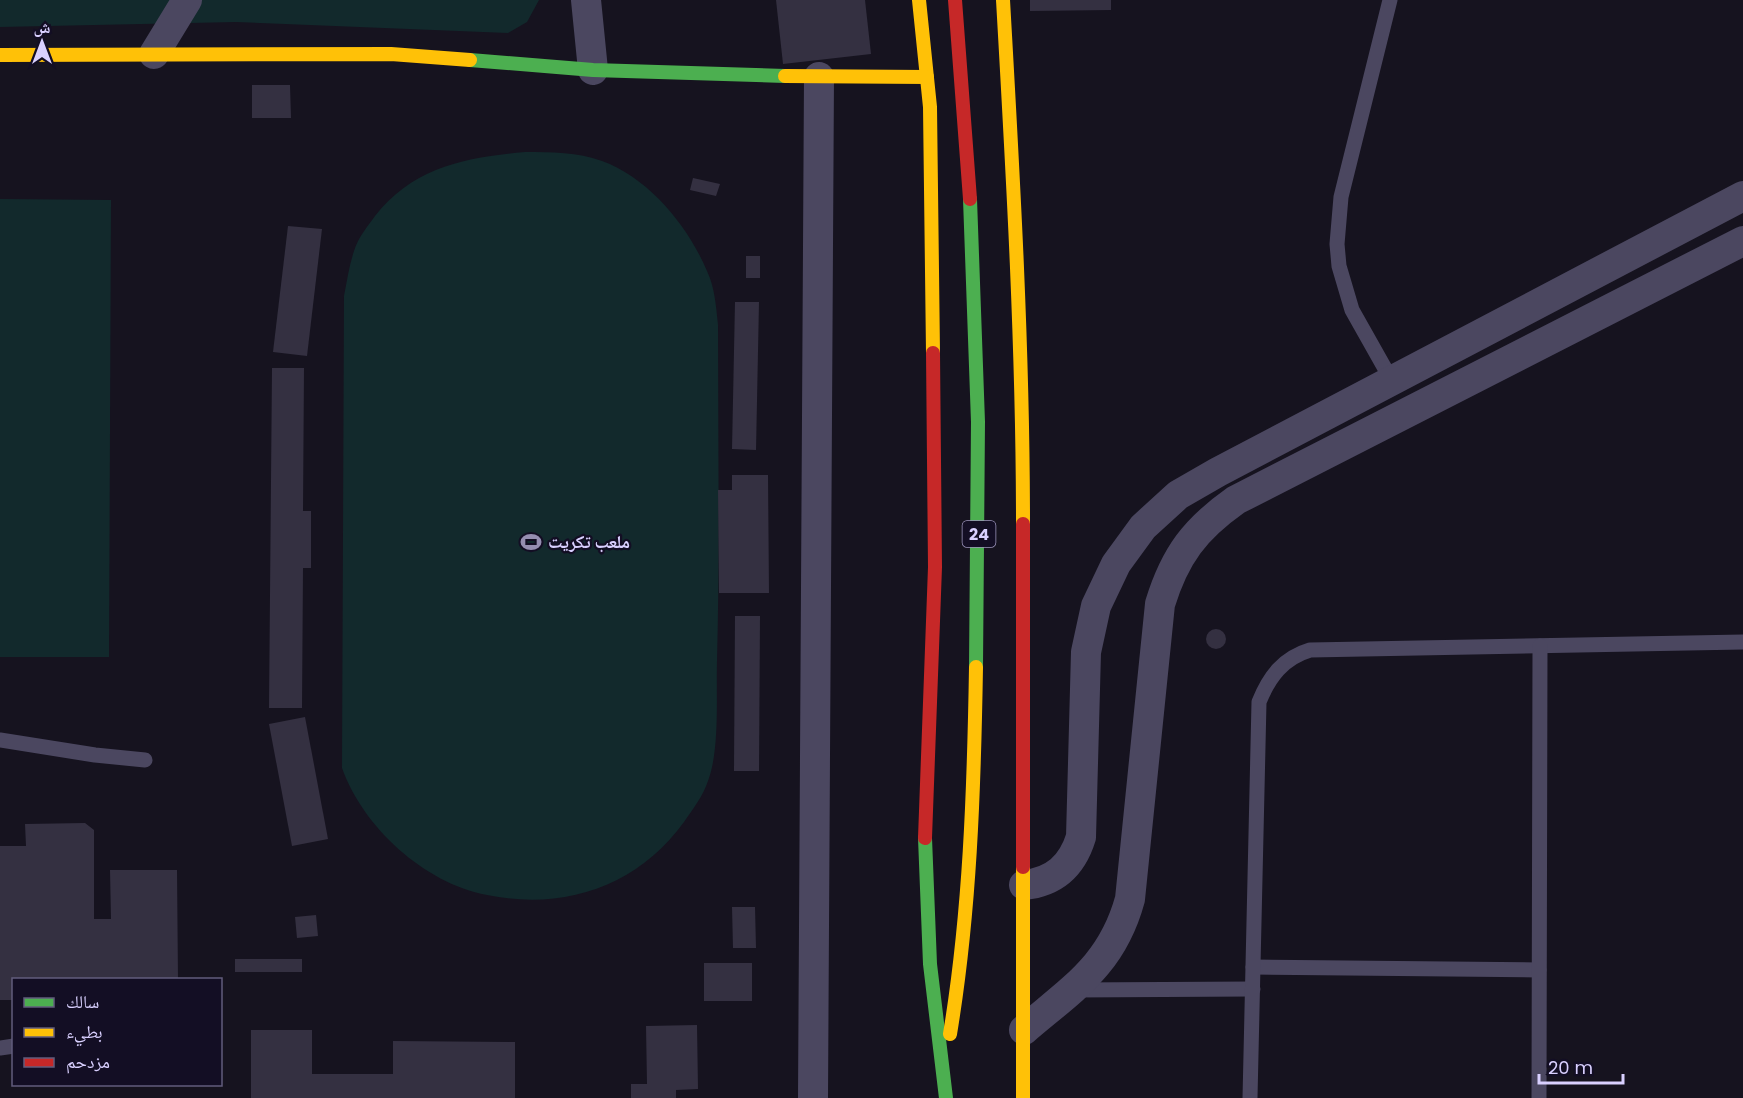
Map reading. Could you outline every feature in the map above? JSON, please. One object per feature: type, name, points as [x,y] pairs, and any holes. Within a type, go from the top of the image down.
[{"type":"main road","points":[[919,0],[930,107],[935,567],[925,845],[930,964],[946,1098]]},
{"type":"main road","name":"24","points":[[943,1066],[960,969],[970,870],[979,554],[979,417],[975,280],[955,0]]},
{"type":"main road","points":[[1003,0],[1018,269],[1023,419],[1023,1098]]},
{"type":"main road","points":[[0,55],[391,54],[593,70],[819,77],[927,77]]},
{"type":"street","points":[[154,54],[187,0]]},
{"type":"street","points":[[586,0],[593,70]]},
{"type":"street","points":[[813,1098],[819,77]]},
{"type":"street","points":[[1024,885],[1037,884],[1061,872],[1077,850],[1081,837],[1086,652],[1096,606],[1116,564],[1143,527],[1178,495],[1218,472],[1743,196]]},
{"type":"street","points":[[1024,1030],[1088,975],[1110,948],[1119,932],[1130,899],[1160,604],[1179,555],[1195,534],[1214,515],[1236,500],[1743,241]]},
{"type":"lane","points":[[1390,0],[1341,197],[1337,244],[1339,266],[1352,310],[1392,381]]},
{"type":"lane","points":[[1250,1098],[1259,702],[1273,673],[1299,653],[1310,650],[1743,642]]},
{"type":"lane","points":[[1539,1098],[1540,646]]},
{"type":"lane","points":[[0,740],[95,755],[145,760]]},
{"type":"lane","points":[[1253,967],[1539,970]]},
{"type":"lane","points":[[1071,990],[1253,989]]},
{"type":"green space","points":[[0,0],[539,0],[527,22],[508,33],[236,22],[0,27]]},
{"type":"green space","name":"ملعب تكريت","points":[[525,152],[564,153],[593,158],[619,169],[651,191],[678,221],[699,254],[712,284],[718,325],[717,722],[712,768],[701,797],[684,822],[645,863],[597,888],[571,896],[544,899],[516,899],[464,889],[419,865],[380,831],[352,790],[342,768],[344,296],[352,257],[360,237],[375,216],[406,186],[442,168],[462,162],[482,157]]},
{"type":"green space","points":[[0,199],[111,200],[109,657],[0,657]]},
{"type":"building","points":[[776,0],[865,0],[871,54],[783,64]]},
{"type":"building","points":[[1030,0],[1111,0],[1111,10],[1030,11]]},
{"type":"building","points":[[252,85],[290,85],[291,118],[252,118]]},
{"type":"building","points":[[693,178],[720,184],[716,196],[690,190]]},
{"type":"building","points":[[288,226],[322,229],[307,356],[273,352]]},
{"type":"building","points":[[746,256],[760,256],[760,278],[746,278]]},
{"type":"building","points":[[735,302],[759,302],[756,450],[732,449]]},
{"type":"building","points":[[272,368],[304,368],[303,511],[311,511],[311,568],[303,568],[302,708],[269,708]]},
{"type":"building","points":[[732,475],[768,475],[769,593],[719,593],[718,490],[732,490]]},
{"type":"building","points":[[735,616],[760,616],[759,771],[734,771]]},
{"type":"building","points":[[1212,629],[1220,629],[1226,635],[1226,643],[1220,649],[1212,649],[1206,643],[1206,635]]},
{"type":"building","points":[[305,717],[328,839],[292,846],[269,724]]},
{"type":"building","points":[[85,823],[94,830],[94,919],[111,919],[110,870],[177,870],[178,978],[12,978],[12,1000],[0,1000],[0,846],[26,846],[25,824]]},
{"type":"building","points":[[732,907],[755,907],[756,948],[733,948]]},
{"type":"building","points":[[316,915],[318,936],[297,938],[295,917]]},
{"type":"building","points":[[235,959],[302,959],[302,972],[235,972]]},
{"type":"building","points":[[704,963],[752,963],[752,1001],[704,1001]]},
{"type":"building","points":[[697,1025],[698,1089],[676,1090],[676,1098],[631,1098],[631,1084],[647,1084],[646,1026]]},
{"type":"building","points":[[251,1030],[312,1030],[312,1074],[393,1074],[393,1041],[515,1042],[515,1098],[251,1098]]},
{"type":"traffic: fast","points":[[470,60],[593,70],[785,76]]},
{"type":"traffic: fast","points":[[970,199],[978,422],[976,667]]},
{"type":"traffic: fast","points":[[925,838],[930,964],[946,1098]]},
{"type":"traffic: slow","points":[[919,0],[930,107],[933,353]]},
{"type":"traffic: slow","points":[[1003,0],[1019,327],[1023,524]]},
{"type":"traffic: slow","points":[[0,55],[391,54],[470,60]]},
{"type":"traffic: slow","points":[[785,76],[927,77]]},
{"type":"traffic: slow","points":[[950,1034],[957,989],[970,851],[976,667]]},
{"type":"traffic: slow","points":[[1023,867],[1023,1098]]},
{"type":"traffic: jam","points":[[955,0],[970,199]]},
{"type":"traffic: jam","points":[[925,838],[935,567],[933,353]]},
{"type":"traffic: jam","points":[[1023,524],[1023,867]]},
{"type":"place","name":"ملعب تكريت","points":[[531,542]]}]
